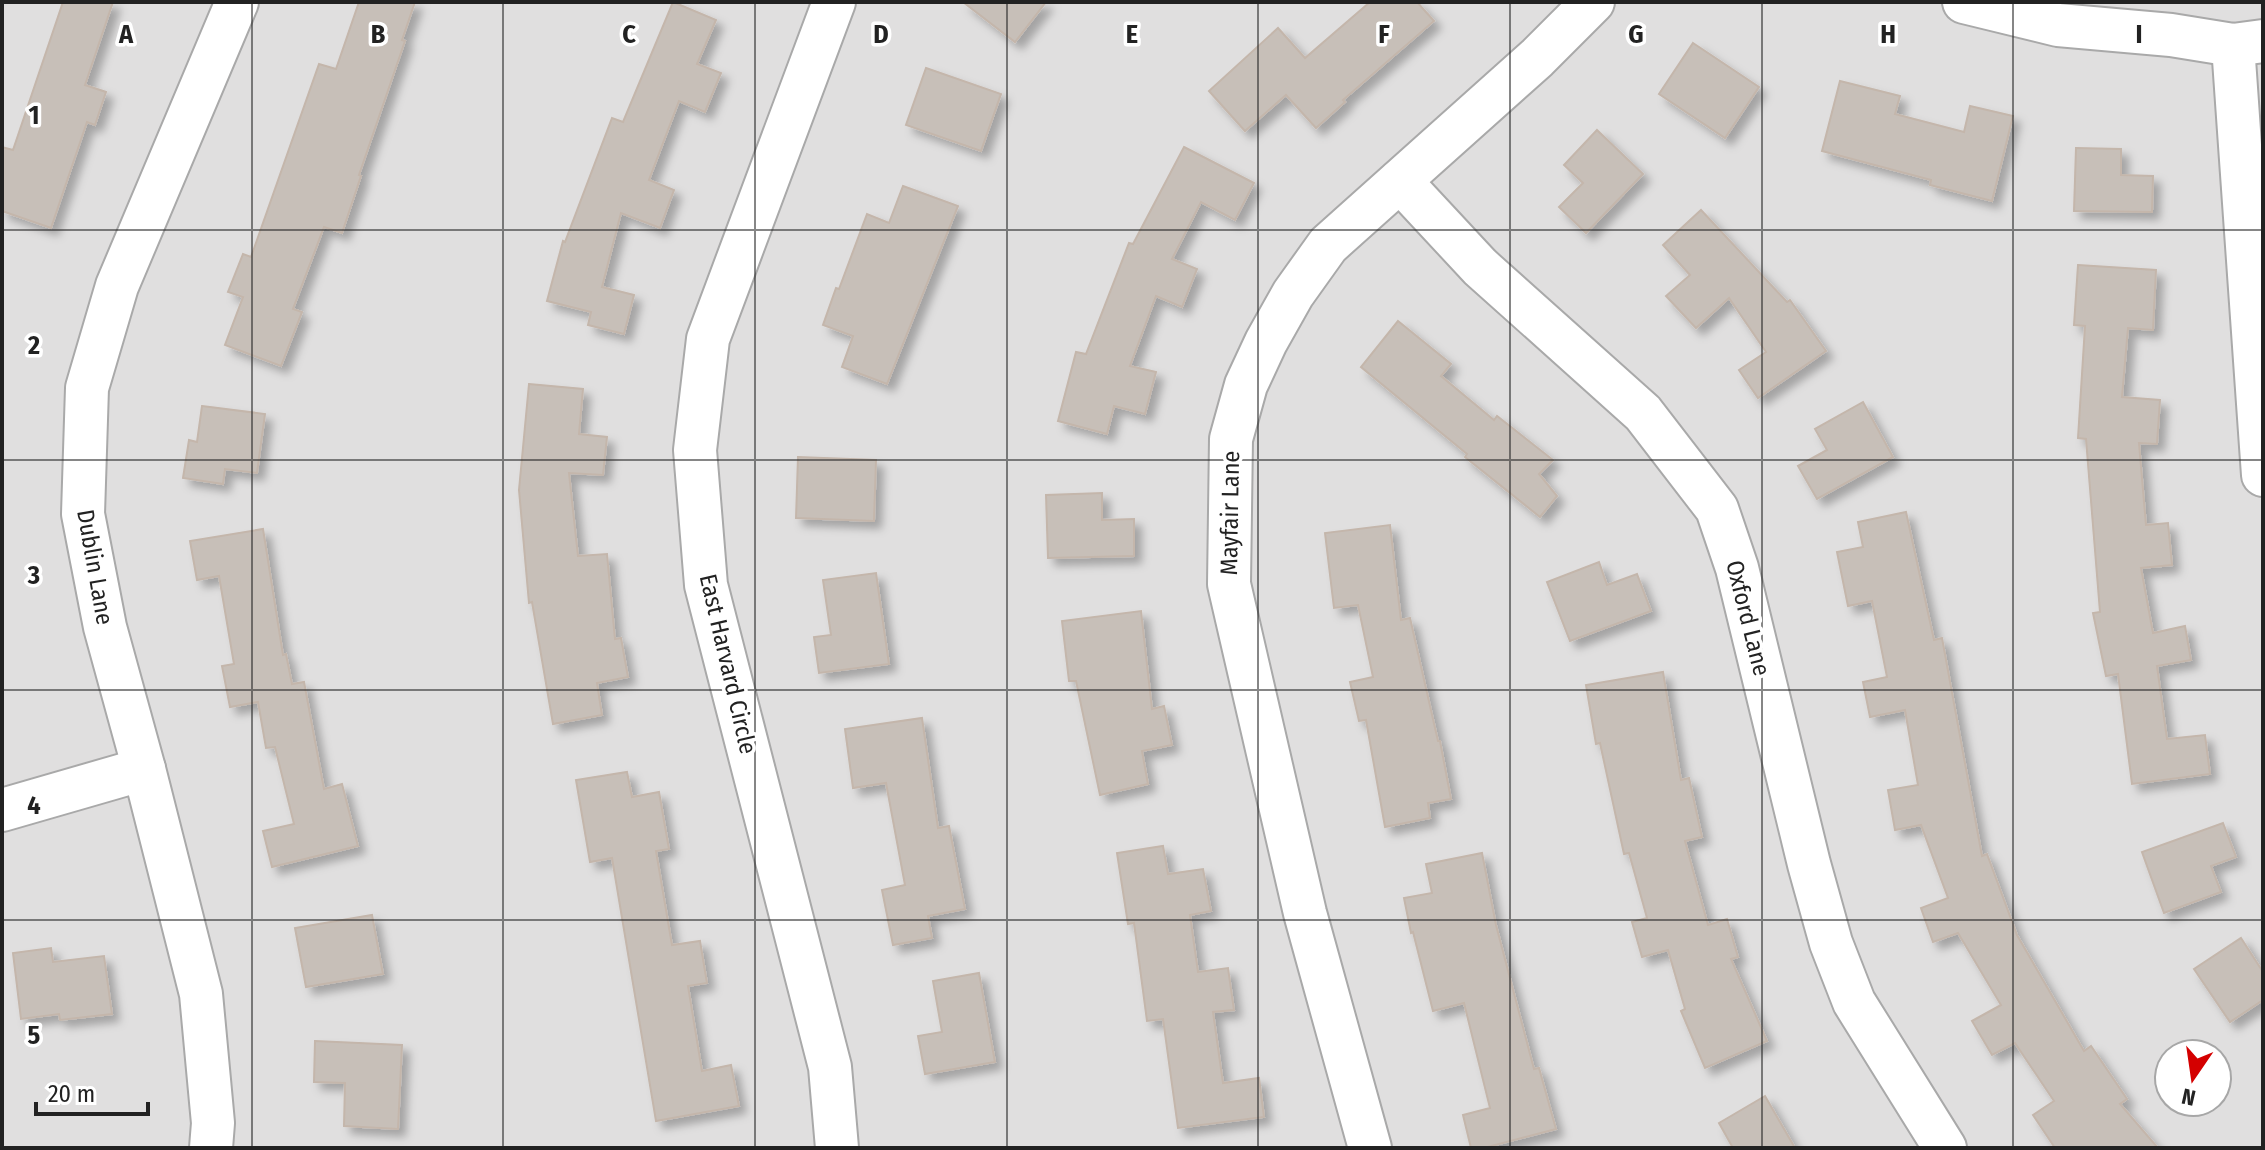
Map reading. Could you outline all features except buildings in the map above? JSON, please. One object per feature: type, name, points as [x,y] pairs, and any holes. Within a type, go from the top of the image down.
[{"type":"street","name":"Dublin Lane","points":[[211,1148],[213,1123],[201,994],[105,627],[83,514],[87,388],[117,286],[237,2]]},
{"type":"street","name":"East Harvard Circle","points":[[834,2],[708,339],[695,450],[706,585],[830,1067],[837,1148]]},
{"type":"street","name":"Mayfair Lane","points":[[1370,1148],[1305,913],[1229,584],[1231,439],[1246,385],[1266,342],[1293,294],[1328,245],[1537,58],[1593,2]]},
{"type":"street","points":[[1964,2],[2058,25],[2248,43],[2263,475]]},
{"type":"street","name":"Oxford Lane","points":[[1400,181],[1480,267],[1643,413],[1717,509],[1737,568],[1831,943],[1854,1002],[1945,1148]]},
{"type":"street","points":[[2,810],[144,769]]},
{"type":"shaded area","points":[[2,2],[2263,2],[2263,1148],[2,1148]]}]
